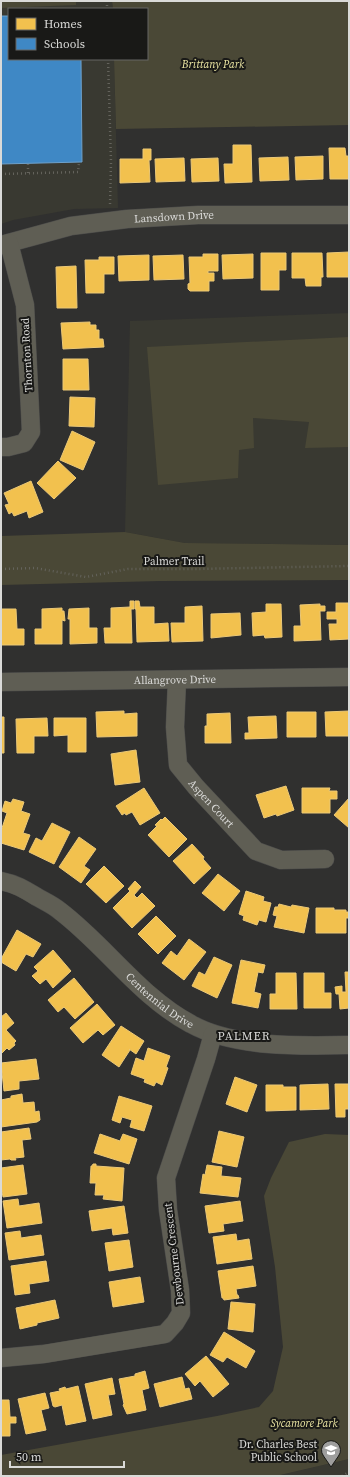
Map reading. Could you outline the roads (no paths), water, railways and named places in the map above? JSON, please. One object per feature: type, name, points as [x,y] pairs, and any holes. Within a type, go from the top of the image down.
[{"type":"street","name":"Lansdown Drive","points":[[5,244],[70,226],[110,221],[198,215],[349,215]]},
{"type":"street","name":"Thornton Road","points":[[1,447],[8,448],[24,443],[31,432],[25,306],[5,244]]},
{"type":"street","name":"Allangrove Drive","points":[[1,682],[349,677]]},
{"type":"street","name":"Aspen Court","points":[[177,680],[175,727],[178,765],[256,851],[280,860],[325,859]]},
{"type":"street","name":"Centennial Drive","points":[[1,881],[14,884],[60,910],[160,1004],[191,1025],[213,1034],[250,1043],[327,1045],[349,1044]]},
{"type":"street","name":"Dewbourne Crescent","points":[[1,1358],[44,1354],[165,1334],[175,1323],[181,1313],[180,1290],[168,1210],[166,1178],[213,1034]]},
{"type":"place","name":"Dr. Charles Best Public School","points":[[331,1467]]},
{"type":"district","name":"PALMER","points":[[244,1036]]},
{"type":"park label","name":"Brittany Park","points":[[213,64]]},
{"type":"park label","name":"Sycamore Park","points":[[304,1423]]}]
